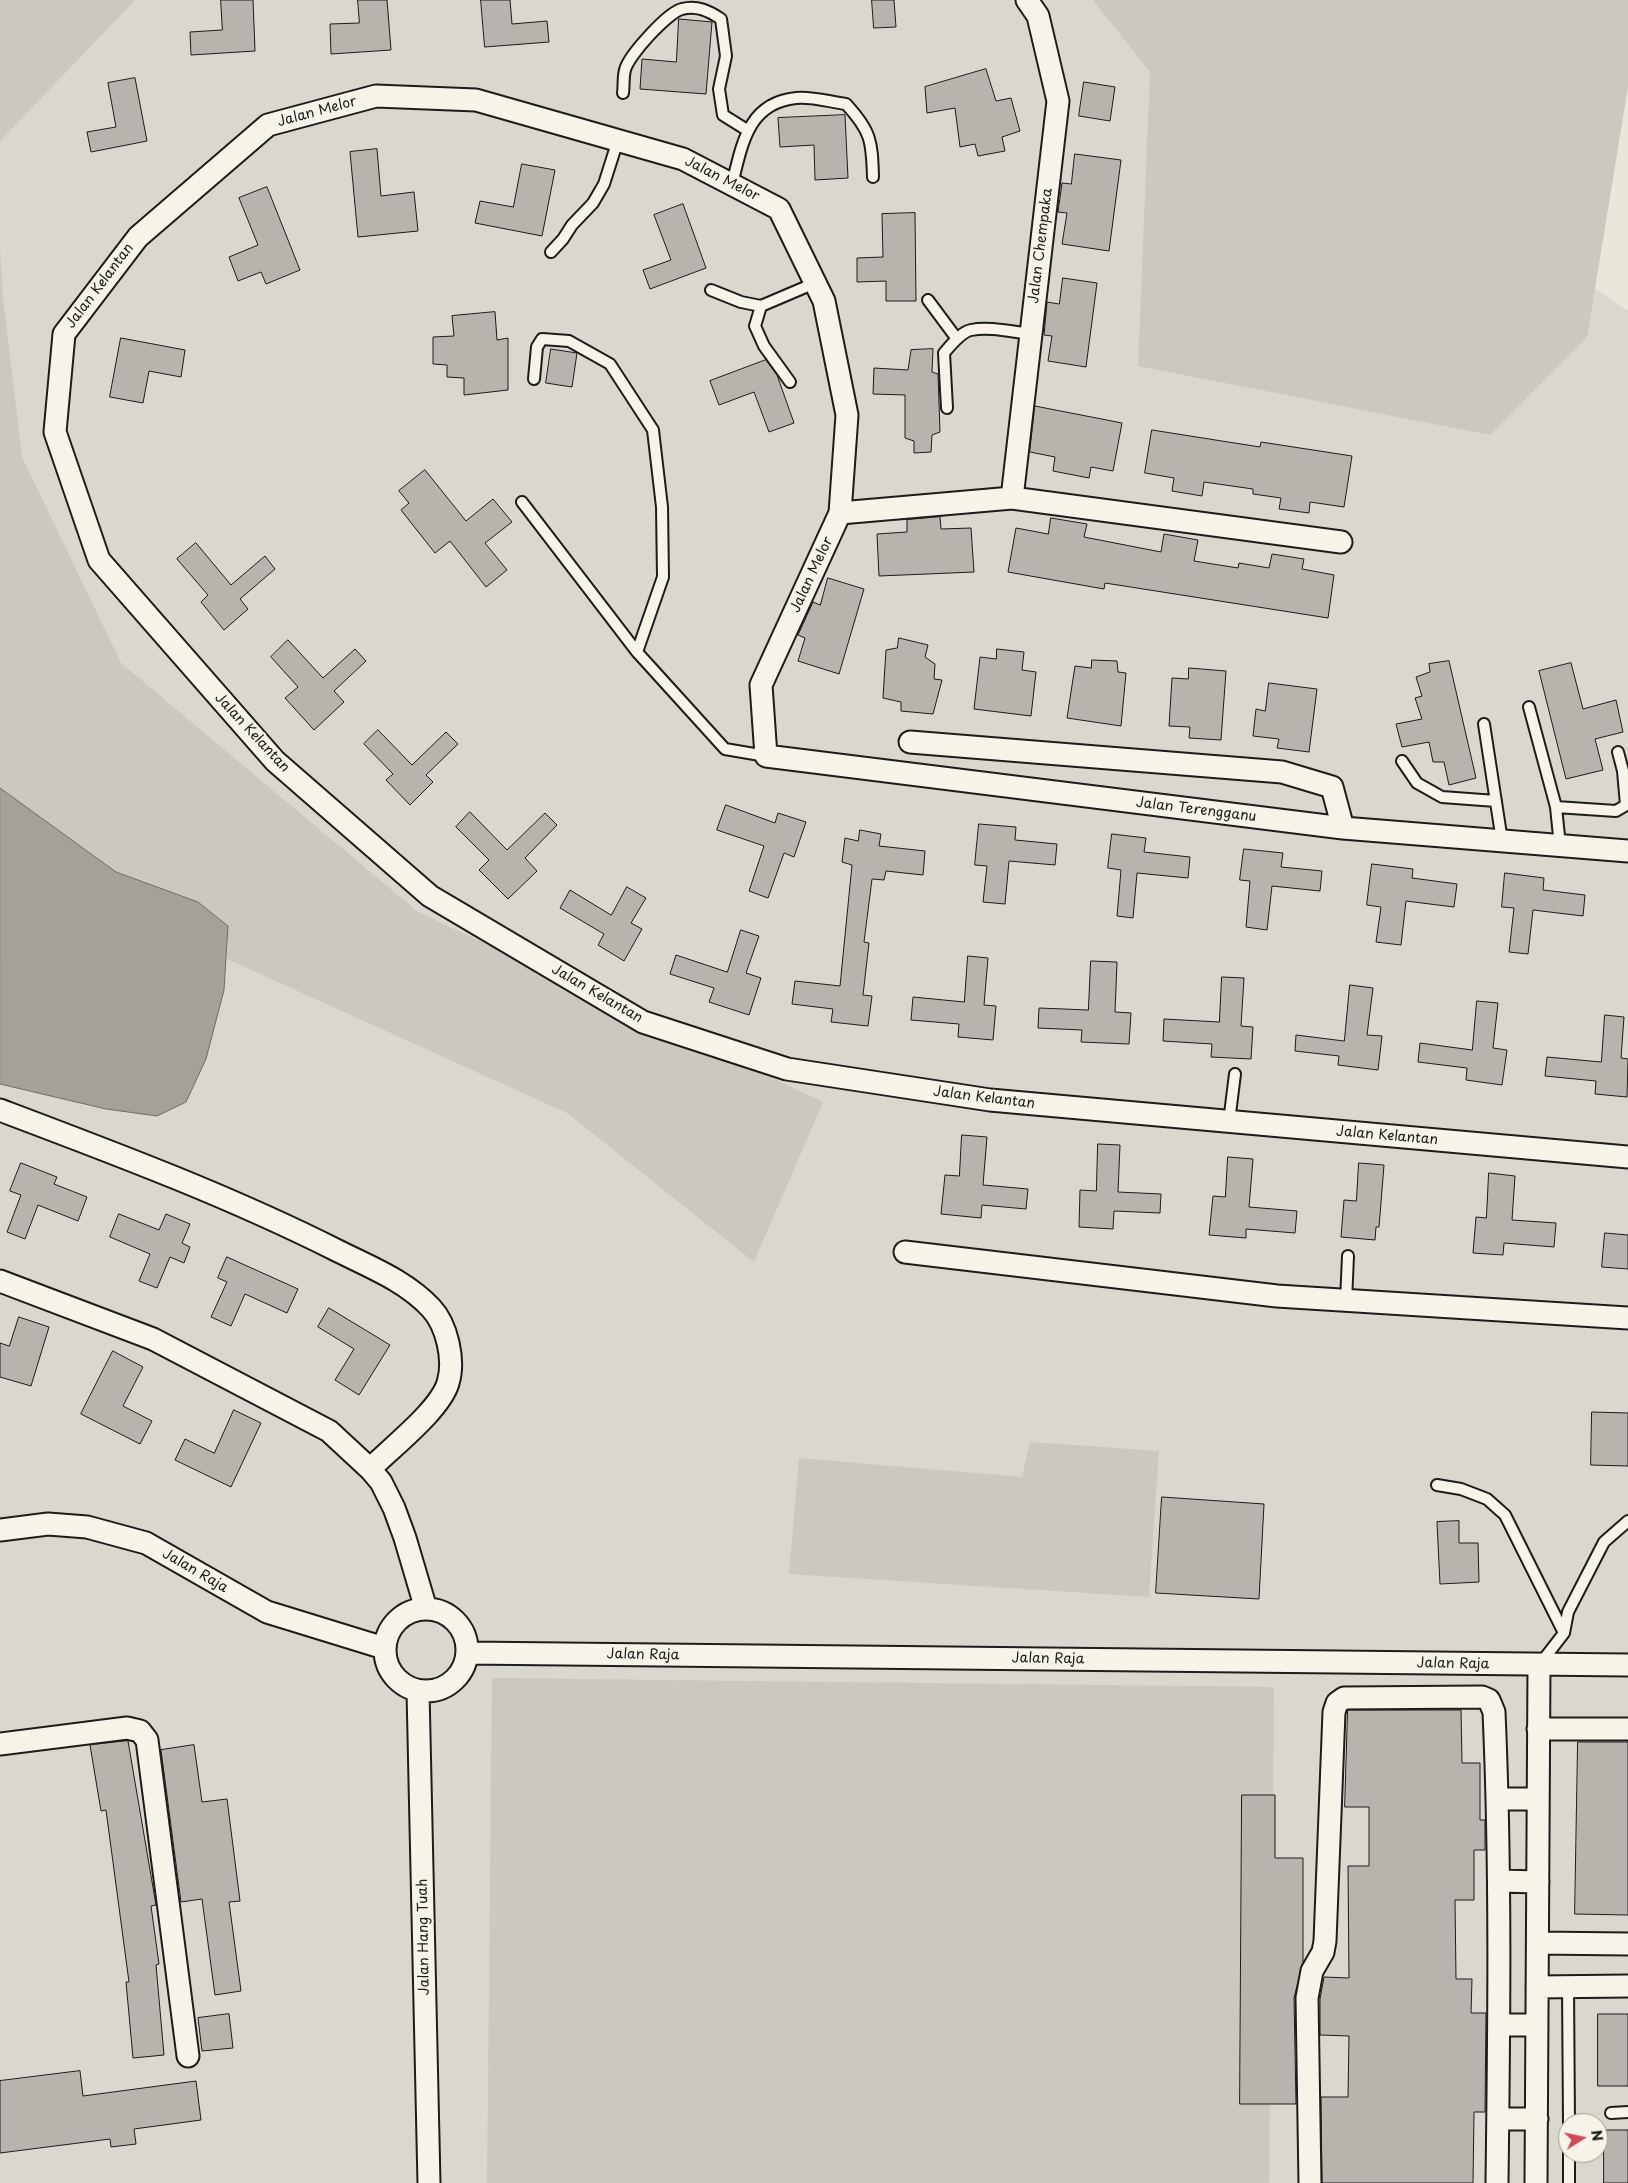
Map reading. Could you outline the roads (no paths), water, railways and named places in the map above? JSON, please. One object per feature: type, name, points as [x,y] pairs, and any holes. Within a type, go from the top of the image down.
[{"type":"street","name":"Jalan Chempaka","points":[[1012,498],[1058,101],[1038,16],[1027,0]]},
{"type":"street","name":"Jalan Melor","points":[[138,237],[268,125],[376,96],[476,100],[683,159],[778,209],[824,301],[847,415],[840,513],[761,685],[766,756]]},
{"type":"street","name":"Jalan Kelantan","points":[[138,237],[64,334],[55,432],[99,560],[274,761],[430,896],[643,1022],[787,1069],[990,1100],[1628,1158]]},
{"type":"street","points":[[840,513],[1012,498],[1341,542]]},
{"type":"street","points":[[910,742],[1282,772],[1332,787],[1343,828]]},
{"type":"street","name":"Jalan Terengganu","points":[[766,756],[1343,828],[1628,851]]},
{"type":"street","points":[[0,1110],[121,1156],[294,1229],[402,1283],[432,1308],[444,1330],[450,1356],[449,1382],[439,1402],[370,1469]]},
{"type":"street","points":[[905,1252],[1277,1296],[1628,1318]]},
{"type":"street","points":[[0,1281],[153,1339],[329,1431],[370,1469],[381,1482],[394,1508],[426,1609]]},
{"type":"street","name":"Jalan Raja","points":[[0,1530],[48,1524],[87,1528],[146,1543],[267,1612],[384,1648]]},
{"type":"street","points":[[426,1609],[439,1611],[451,1617],[460,1627],[466,1639],[467,1653],[464,1667],[456,1678],[446,1687],[432,1692],[418,1691],[404,1686],[393,1676],[386,1663],[384,1648],[393,1624],[413,1610],[426,1609]]},
{"type":"street","name":"Jalan Raja","points":[[467,1653],[1628,1665]]},
{"type":"street","points":[[1536,2183],[1538,1665]]},
{"type":"street","name":"Jalan Hang Tuah","points":[[418,1691],[429,2183]]},
{"type":"street","points":[[1310,2183],[1307,1998],[1312,1971],[1323,1952],[1325,1942],[1334,1712],[1337,1703],[1344,1698],[1482,1698],[1489,1700],[1494,1712],[1500,1881],[1497,2183]]},
{"type":"street","points":[[0,1744],[127,1728],[140,1731],[147,1740],[188,2056]]},
{"type":"street","points":[[1538,1729],[1628,1729]]},
{"type":"street","points":[[1498,1799],[1538,1799]]},
{"type":"street","points":[[1500,1881],[1538,1882]]},
{"type":"street","points":[[1538,1944],[1628,1944]]},
{"type":"street","points":[[1537,1986],[1628,1986]]},
{"type":"street","points":[[1499,2025],[1537,2026]]},
{"type":"street","points":[[1498,2119],[1537,2118]]},
{"type":"lane","points":[[624,93],[625,68],[640,45],[658,26],[681,9],[706,9],[721,19],[726,56],[720,89],[723,115],[747,130]]},
{"type":"lane","points":[[732,184],[747,130],[770,105],[796,98],[846,104],[860,119],[872,142],[873,177]]},
{"type":"lane","points":[[551,252],[572,225],[593,204],[604,184],[618,140]]},
{"type":"lane","points":[[711,290],[741,302],[762,306],[815,283]]},
{"type":"lane","points":[[928,300],[957,339]]},
{"type":"lane","points":[[762,306],[755,326],[764,346],[790,382]]},
{"type":"lane","points":[[947,408],[944,353],[957,339],[970,330],[995,330],[1031,334]]},
{"type":"lane","points":[[534,379],[537,347],[542,339],[569,341],[610,364],[653,430],[662,507],[663,578],[637,652]]},
{"type":"lane","points":[[522,502],[637,652],[725,749],[766,756]]},
{"type":"lane","points":[[1529,707],[1556,807],[1560,846]]},
{"type":"lane","points":[[1484,724],[1502,841]]},
{"type":"lane","points":[[1556,807],[1616,810],[1626,805],[1623,771],[1618,752]]},
{"type":"lane","points":[[1402,761],[1417,783],[1442,797],[1496,801]]},
{"type":"lane","points":[[1230,1122],[1235,1074]]},
{"type":"lane","points":[[1346,1301],[1348,1256]]},
{"type":"lane","points":[[1437,1485],[1461,1489],[1487,1499],[1506,1515],[1564,1633]]},
{"type":"lane","points":[[1538,1665],[1564,1633],[1568,1612],[1604,1542],[1628,1521]]},
{"type":"lane","points":[[1568,1986],[1569,2113]]},
{"type":"lane","points":[[1611,2113],[1628,2112]]},
{"type":"lane","points":[[1569,2163],[1569,2183]]}]
